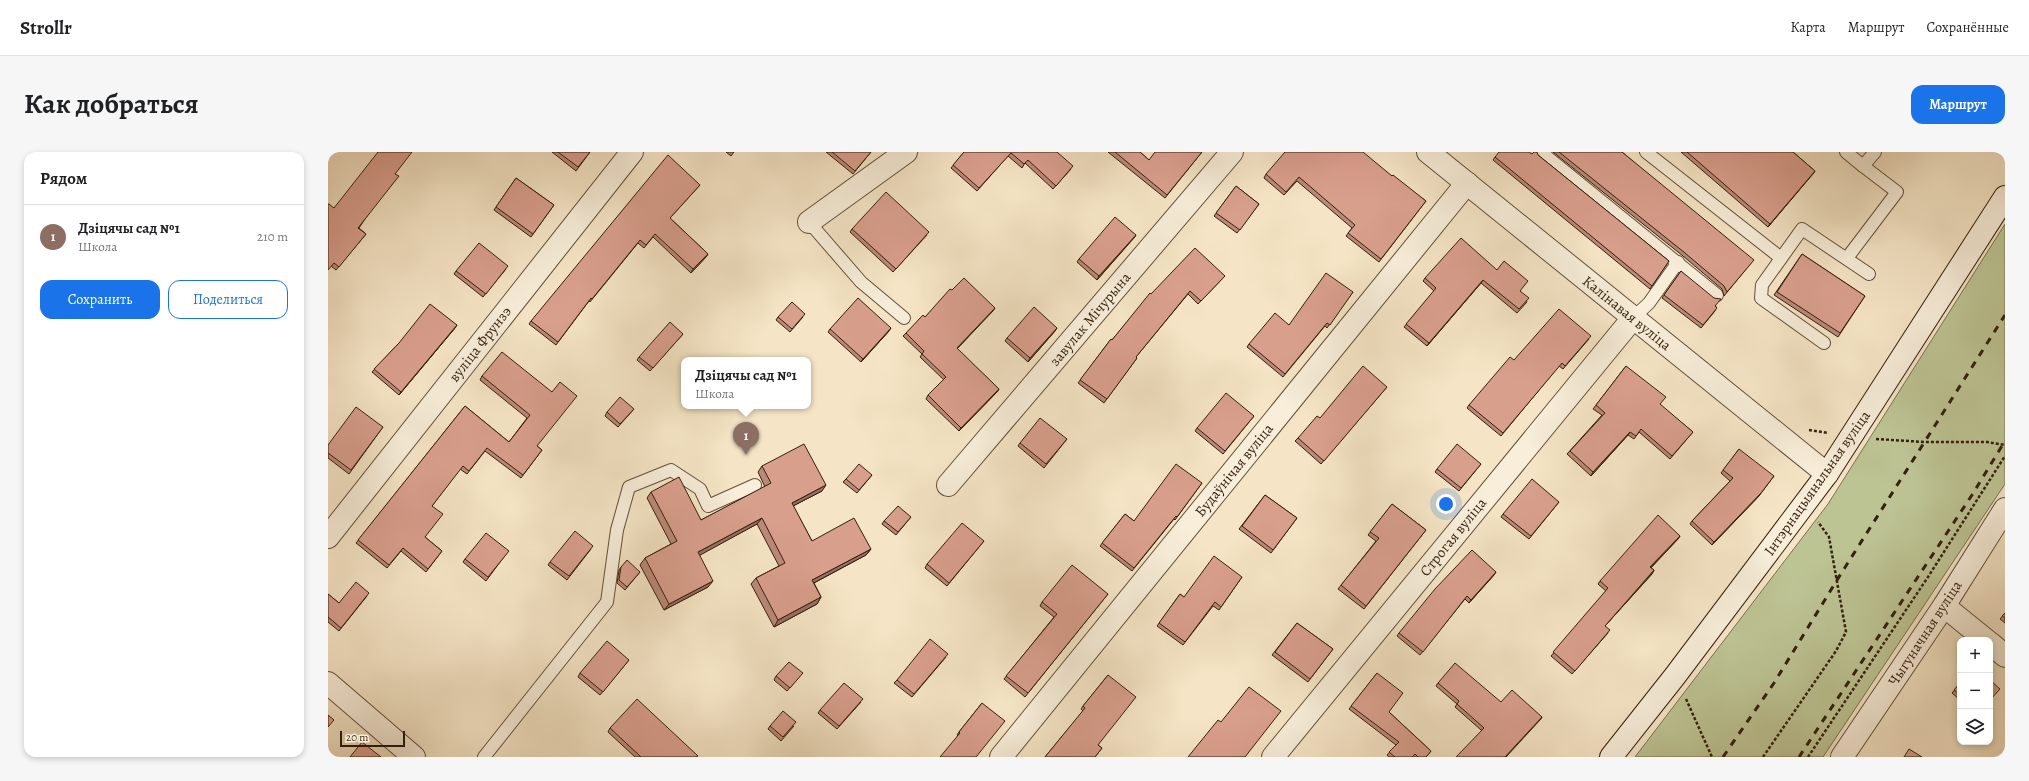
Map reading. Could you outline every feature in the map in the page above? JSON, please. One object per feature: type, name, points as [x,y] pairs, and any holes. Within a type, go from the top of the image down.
[{"type":"street","name":"вуліца Фрунзэ","points":[[328,537],[632,152]]},
{"type":"street","points":[[810,222],[906,152]]},
{"type":"street","name":"завулак Мічурына","points":[[948,485],[1232,152]]},
{"type":"street","name":"Калінавая вуліца","points":[[1428,152],[1827,474]]},
{"type":"street","name":"Будаўнічая вуліца","points":[[1001,757],[1467,183]]},
{"type":"street","name":"Інтэрнацыянальная вуліца","points":[[1611,757],[1675,676],[1827,474],[2005,197]]},
{"type":"street","name":"Строгая вуліца","points":[[1273,757],[1633,318]]},
{"type":"street","name":"Чыгуначная вуліца","points":[[1842,757],[1944,606],[2005,509]]},
{"type":"street","points":[[1944,606],[1982,637]]},
{"type":"street","points":[[1993,646],[2005,656]]},
{"type":"street","points":[[328,683],[414,757]]},
{"type":"lane","points":[[1540,152],[1717,295]]},
{"type":"lane","points":[[1646,152],[1781,258]]},
{"type":"lane","points":[[1846,152],[1897,192],[1847,258]]},
{"type":"lane","points":[[1863,166],[1875,152]]},
{"type":"lane","points":[[810,222],[861,282],[904,318]]},
{"type":"lane","points":[[1824,343],[1761,298],[1762,285],[1802,229],[1869,274]]},
{"type":"lane","points":[[1633,318],[1649,303],[1678,262]]},
{"type":"lane","points":[[484,757],[607,602],[617,530],[629,487],[671,470],[700,489],[708,506],[755,485]]},
{"type":"path","points":[[1804,429],[1851,437],[1924,442],[1987,442],[2005,446]]},
{"type":"path","points":[[1808,757],[1928,577],[2005,456]]},
{"type":"path","points":[[1762,757],[1836,651],[1846,632],[1829,537],[1806,502]]},
{"type":"path","points":[[1675,676],[1712,757]]},
{"type":"green space","points":[[2005,224],[2005,484],[1823,757],[1635,757],[1828,504]]},
{"type":"building","points":[[378,152],[412,152],[395,174],[399,176],[358,228],[366,234],[339,267],[334,263],[328,270],[328,204],[334,208]]},
{"type":"building","points":[[558,152],[590,152],[578,167]]},
{"type":"building","points":[[832,152],[871,152],[855,171]]},
{"type":"building","points":[[964,152],[1057,152],[1073,166],[1056,186],[1028,160],[1024,164],[1011,153],[979,188],[953,165]]},
{"type":"building","points":[[1115,152],[1140,152],[1149,160],[1155,152],[1202,152],[1167,195]]},
{"type":"building","points":[[1285,152],[1363,152],[1426,201],[1381,259],[1348,233],[1355,225],[1299,177],[1286,192],[1266,174]]},
{"type":"building","points":[[1499,152],[1529,152],[1532,154],[1537,152],[1538,155],[1669,261],[1652,286],[1495,157]]},
{"type":"building","points":[[1559,152],[1622,152],[1754,260],[1727,292],[1724,286],[1685,253]]},
{"type":"building","points":[[1687,152],[1793,152],[1815,171],[1770,224]]},
{"type":"building","points":[[668,155],[700,185],[670,218],[708,254],[693,269],[655,234],[646,245],[640,240],[592,299],[591,298],[558,342],[531,321]]},
{"type":"building","points":[[516,178],[554,205],[533,234],[496,207]]},
{"type":"building","points":[[1236,186],[1259,204],[1240,230],[1216,213]]},
{"type":"building","points":[[886,192],[929,232],[896,269],[852,229]]},
{"type":"building","points":[[1115,217],[1136,235],[1099,276],[1079,259]]},
{"type":"building","points":[[1461,238],[1497,270],[1504,261],[1528,281],[1520,291],[1529,298],[1519,309],[1483,280],[1429,343],[1406,324],[1436,288],[1425,278]]},
{"type":"building","points":[[479,243],[508,266],[486,294],[456,271]]},
{"type":"building","points":[[1195,248],[1225,276],[1201,301],[1190,291],[1136,357],[1137,358],[1107,399],[1080,380],[1111,339],[1112,340],[1150,293],[1151,294]]},
{"type":"building","points":[[1802,254],[1865,296],[1840,333],[1777,292]]},
{"type":"building","points":[[1681,271],[1714,298],[1721,299],[1715,306],[1717,308],[1703,325],[1664,295]]},
{"type":"building","points":[[1326,273],[1353,292],[1330,325],[1327,323],[1285,374],[1249,344],[1275,313],[1289,325]]},
{"type":"building","points":[[964,278],[995,308],[957,348],[999,389],[961,428],[928,395],[946,377],[922,354],[924,351],[906,333],[923,315],[925,317],[950,289],[952,290]]},
{"type":"building","points":[[858,298],[891,328],[863,359],[830,329]]},
{"type":"building","points":[[792,302],[805,314],[792,329],[778,317]]},
{"type":"building","points":[[430,304],[457,325],[401,392],[374,369],[399,343]]},
{"type":"building","points":[[1034,307],[1057,328],[1030,358],[1007,338]]},
{"type":"building","points":[[1559,309],[1591,336],[1565,366],[1562,363],[1503,433],[1469,405],[1510,357],[1514,360]]},
{"type":"building","points":[[670,322],[683,334],[653,368],[639,357]]},
{"type":"building","points":[[502,352],[552,392],[560,382],[577,396],[537,446],[542,450],[523,475],[487,448],[469,471],[463,466],[432,506],[443,514],[425,537],[442,551],[428,569],[403,548],[389,565],[358,540],[465,406],[509,442],[530,415],[482,376]]},
{"type":"building","points":[[1363,366],[1387,387],[1324,461],[1298,438],[1317,416],[1320,418]]},
{"type":"building","points":[[1626,366],[1666,397],[1660,404],[1693,432],[1672,456],[1641,429],[1636,436],[1630,432],[1593,472],[1570,451],[1605,413],[1596,405]]},
{"type":"building","points":[[1226,393],[1254,416],[1225,451],[1197,428]]},
{"type":"building","points":[[620,397],[634,409],[620,424],[607,412]]},
{"type":"building","points":[[356,407],[383,427],[351,470],[328,453],[328,445]]},
{"type":"building","points":[[1040,418],[1067,439],[1046,464],[1020,443]]},
{"type":"building","points":[[804,444],[826,485],[792,503],[812,541],[854,518],[871,549],[812,580],[821,597],[778,620],[756,578],[785,563],[762,518],[698,552],[713,581],[669,604],[645,558],[677,541],[651,492],[679,477],[701,520],[771,483],[762,466]]},
{"type":"building","points":[[1457,444],[1481,464],[1461,488],[1437,469]]},
{"type":"building","points":[[1739,449],[1774,476],[1761,493],[1714,542],[1692,521],[1733,478],[1723,470]]},
{"type":"building","points":[[859,464],[872,475],[859,490],[846,479]]},
{"type":"building","points":[[1176,464],[1202,483],[1177,517],[1176,516],[1134,568],[1102,543],[1125,514],[1134,521]]},
{"type":"building","points":[[1532,479],[1559,502],[1531,536],[1503,514]]},
{"type":"building","points":[[1265,495],[1297,518],[1273,550],[1242,526]]},
{"type":"building","points":[[1392,504],[1426,530],[1366,606],[1341,585],[1379,538],[1370,532]]},
{"type":"building","points":[[898,506],[911,517],[898,532],[884,521]]},
{"type":"building","points":[[1658,515],[1680,536],[1650,567],[1654,570],[1605,626],[1610,630],[1575,671],[1553,652],[1608,588],[1600,581]]},
{"type":"building","points":[[962,523],[984,541],[949,583],[927,564]]},
{"type":"building","points":[[575,531],[593,546],[569,576],[550,562]]},
{"type":"building","points":[[486,533],[509,551],[488,577],[465,559]]},
{"type":"building","points":[[1472,550],[1496,572],[1471,600],[1467,596],[1423,652],[1399,633],[1435,589]]},
{"type":"building","points":[[1214,556],[1242,577],[1221,607],[1215,602],[1185,642],[1159,623],[1180,594],[1184,597]]},
{"type":"building","points":[[627,560],[640,572],[627,587],[619,580],[621,567]]},
{"type":"building","points":[[1072,565],[1108,594],[1028,693],[1006,676],[1057,614],[1042,602]]},
{"type":"building","points":[[356,582],[369,593],[341,628],[328,617],[328,594],[339,603]]},
{"type":"building","points":[[1297,623],[1333,649],[1310,679],[1275,652]]},
{"type":"building","points":[[930,639],[948,654],[914,694],[897,680]]},
{"type":"building","points":[[607,641],[629,660],[603,692],[580,673]]},
{"type":"building","points":[[789,662],[803,673],[790,688],[776,676]]},
{"type":"building","points":[[1455,663],[1501,702],[1512,690],[1542,717],[1505,757],[1456,757],[1484,728],[1457,704],[1459,701],[1438,683]]},
{"type":"building","points":[[1377,673],[1403,693],[1389,712],[1431,751],[1426,757],[1418,757],[1415,754],[1412,757],[1395,757],[1389,752],[1399,742],[1351,706]]},
{"type":"building","points":[[1108,675],[1136,697],[1098,745],[1102,748],[1095,757],[1045,757],[1085,708],[1083,706]]},
{"type":"building","points":[[844,683],[863,699],[839,726],[820,710]]},
{"type":"building","points":[[1993,683],[2000,689],[1993,697]]},
{"type":"building","points":[[1249,687],[1281,711],[1245,757],[1188,757],[1218,720],[1221,722]]},
{"type":"building","points":[[637,699],[698,756],[641,757],[610,728]]},
{"type":"building","points":[[982,703],[1005,721],[976,757],[940,757],[960,733],[959,732]]},
{"type":"building","points":[[783,711],[796,722],[783,737],[770,726]]},
{"type":"building","points":[[328,715],[334,720],[328,727]]},
{"type":"building","points":[[362,742],[381,757],[350,757]]},
{"type":"building","points":[[1909,749],[1922,757],[1904,757]]},
{"type":"railway","points":[[1723,757],[1774,683],[1837,580],[2005,315]]},
{"type":"railway","points":[[1799,757],[1972,495],[2005,441]]},
{"type":"place","name":"Дзіцячы сад №1","points":[[746,455]]}]
